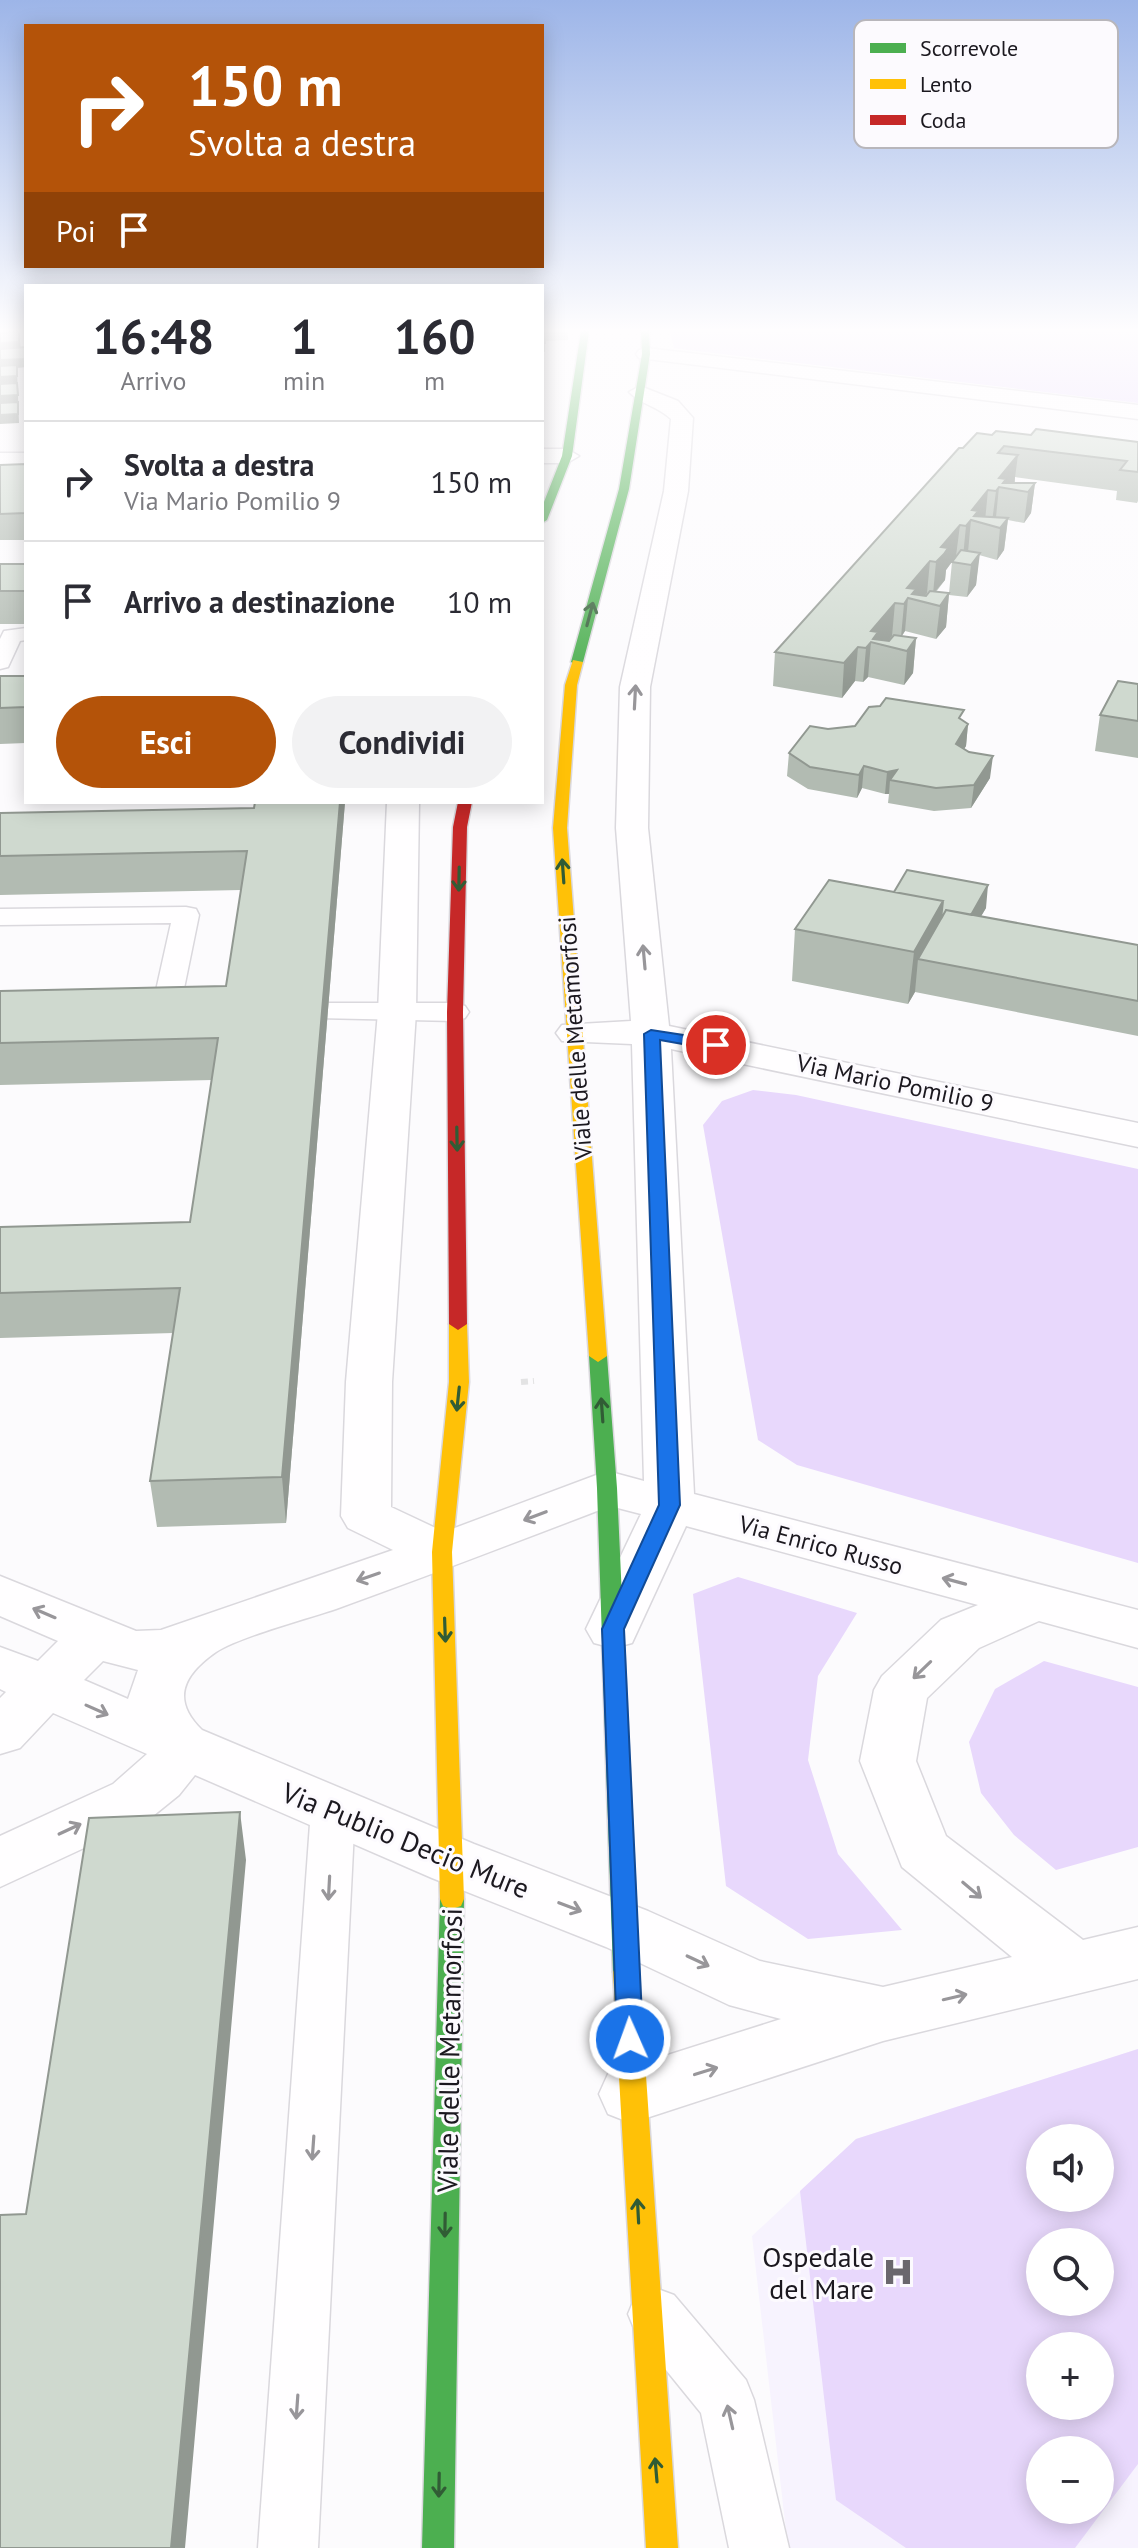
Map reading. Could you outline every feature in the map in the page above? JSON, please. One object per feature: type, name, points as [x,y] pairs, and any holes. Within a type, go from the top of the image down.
[{"type":"street","points":[[544,516],[576,450]]},
{"type":"street","name":"Viale delle Metamorfosi","points":[[623,450],[571,685],[560,828],[607,1488],[627,1929],[631,2094],[662,2548]]},
{"type":"street","name":"Viale delle Metamorfosi","points":[[613,1629],[670,1505],[651,1034],[632,828],[635,687],[676,491],[679,450]]},
{"type":"street","points":[[544,456],[575,456]]},
{"type":"street","points":[[0,460],[24,460]]},
{"type":"street","points":[[403,804],[397,1012],[369,1382],[366,1516],[442,1552]]},
{"type":"street","name":"Viale delle Metamorfosi","points":[[438,2548],[453,1861],[442,1552],[459,1382],[455,1012],[460,827],[465,804]]},
{"type":"street","name":"Via Mario Pomilio 9","points":[[575,1033],[651,1034],[687,1039],[1138,1135]]},
{"type":"street","name":"Via Publio Decio Mure","points":[[0,1595],[132,1651],[164,1649],[442,1552],[607,1488]]},
{"type":"street","name":"Via Enrico Russo","points":[[607,1488],[1138,1629]]},
{"type":"street","points":[[1034,1602],[960,1634],[901,1690],[888,1761],[923,1850],[1023,1932],[1069,1964],[1111,1960]]},
{"type":"street","name":"Via Publio Decio Mure","points":[[185,1748],[160,1721],[155,1699],[161,1677],[174,1657],[203,1634]]},
{"type":"street","points":[[0,1733],[23,1677],[96,1635]]},
{"type":"street","name":"Via Publio Decio Mure","points":[[23,1677],[453,1861],[627,1929]]},
{"type":"street","points":[[0,1863],[133,1800],[159,1779],[185,1748]]},
{"type":"street","points":[[627,1929],[751,1986],[883,2014]]},
{"type":"street","points":[[631,2094],[883,2014],[1111,1960]]},
{"type":"lane","points":[[0,662],[11,637],[24,634]]},
{"type":"lane","points":[[0,917],[186,915],[179,1013],[135,1014]]},
{"type":"lane","points":[[327,1012],[455,1012]]},
{"type":"lane","points":[[288,2548],[333,1810]]},
{"type":"lane","points":[[643,2300],[726,2400],[759,2548]]},
{"type":"path","points":[[521,1382],[534,1381]]},
{"type":"shaded area","points":[[753,1090],[796,1095],[1138,1169],[1138,1563],[797,1465],[758,1440],[703,1125],[722,1101]]},
{"type":"shaded area","points":[[738,1577],[857,1613],[818,1676],[808,1760],[838,1854],[902,1930],[808,1939],[726,1886],[693,1594]]},
{"type":"shaded area","points":[[1044,1661],[1138,1687],[1138,1847],[1056,1870],[1014,1835],[981,1793],[969,1742],[995,1689]]},
{"type":"shaded area","name":"Ospedale del Mare","points":[[1138,2049],[1138,2548],[788,2548],[752,2236],[856,2139]]},
{"type":"shaded area","name":"Ospedale del Mare","points":[[1138,2049],[1138,2464],[1114,2496],[1114,2436],[1026,2436],[1026,2524],[1093,2524],[1075,2548],[906,2548],[836,2500],[800,2191],[856,2139]]},
{"type":"building","points":[[957,450],[1001,450],[998,453],[1018,455],[999,478],[1006,479],[1003,483],[1035,483],[1028,492],[999,487],[996,491],[988,490],[972,510],[978,511],[974,516],[1008,518],[1000,528],[971,520],[966,526],[960,525],[941,547],[948,548],[944,554],[936,562],[930,561],[907,588],[916,589],[912,594],[926,596],[930,591],[949,593],[940,606],[908,598],[904,604],[895,603],[871,631],[878,632],[873,639],[889,641],[894,635],[916,638],[907,651],[871,642],[866,648],[858,647],[844,663],[775,652]]},
{"type":"building","points":[[1036,450],[1138,450],[1138,472],[1120,470],[1127,461]]},
{"type":"building","points":[[24,464],[24,513],[0,514],[0,465]]},
{"type":"building","points":[[961,550],[980,553],[971,565],[952,562]]},
{"type":"building","points":[[0,564],[24,564],[24,591],[0,591]]},
{"type":"building","points":[[0,676],[24,676],[24,707],[0,708]]},
{"type":"building","points":[[1118,681],[1138,684],[1138,721],[1100,715]]},
{"type":"building","points":[[886,698],[964,710],[959,718],[968,724],[956,744],[969,752],[993,756],[974,785],[936,788],[890,780],[897,770],[887,772],[864,766],[859,775],[810,767],[789,753],[810,726],[828,729],[855,726],[869,707],[880,706]]},
{"type":"building","points":[[255,804],[340,804],[282,1477],[150,1481],[180,1288],[0,1293],[0,1227],[190,1222],[218,1038],[0,1043],[0,991],[226,986],[247,851],[0,856],[0,813],[254,808]]},
{"type":"building","points":[[907,870],[988,885],[971,915],[946,910],[941,919],[943,901],[894,892]]},
{"type":"building","points":[[829,880],[943,901],[914,952],[795,929]]},
{"type":"building","points":[[946,910],[1138,945],[1138,1001],[918,959]]},
{"type":"building","points":[[240,1812],[171,2548],[0,2548],[0,2215],[26,2214],[89,1818]]},
{"type":"traffic: fast","points":[[544,515],[568,450]]},
{"type":"traffic: fast","points":[[577,662],[624,489],[630,450]]},
{"type":"traffic: fast","points":[[598,1356],[607,1488],[626,1972]]},
{"type":"traffic: fast","points":[[438,2548],[452,1899]]},
{"type":"traffic: slow","points":[[577,662],[571,685],[560,828],[598,1356]]},
{"type":"traffic: slow","points":[[452,1899],[442,1552],[459,1382],[458,1324]]},
{"type":"traffic: slow","points":[[626,1972],[662,2548]]},
{"type":"traffic: jam","points":[[458,1324],[455,1012],[460,827],[465,804]]},
{"type":"place","name":"Ospedale del Mare","points":[[898,2272]]},
{"type":"route","points":[[630,2039],[613,1629],[670,1505],[651,1034],[716,1045]]}]
